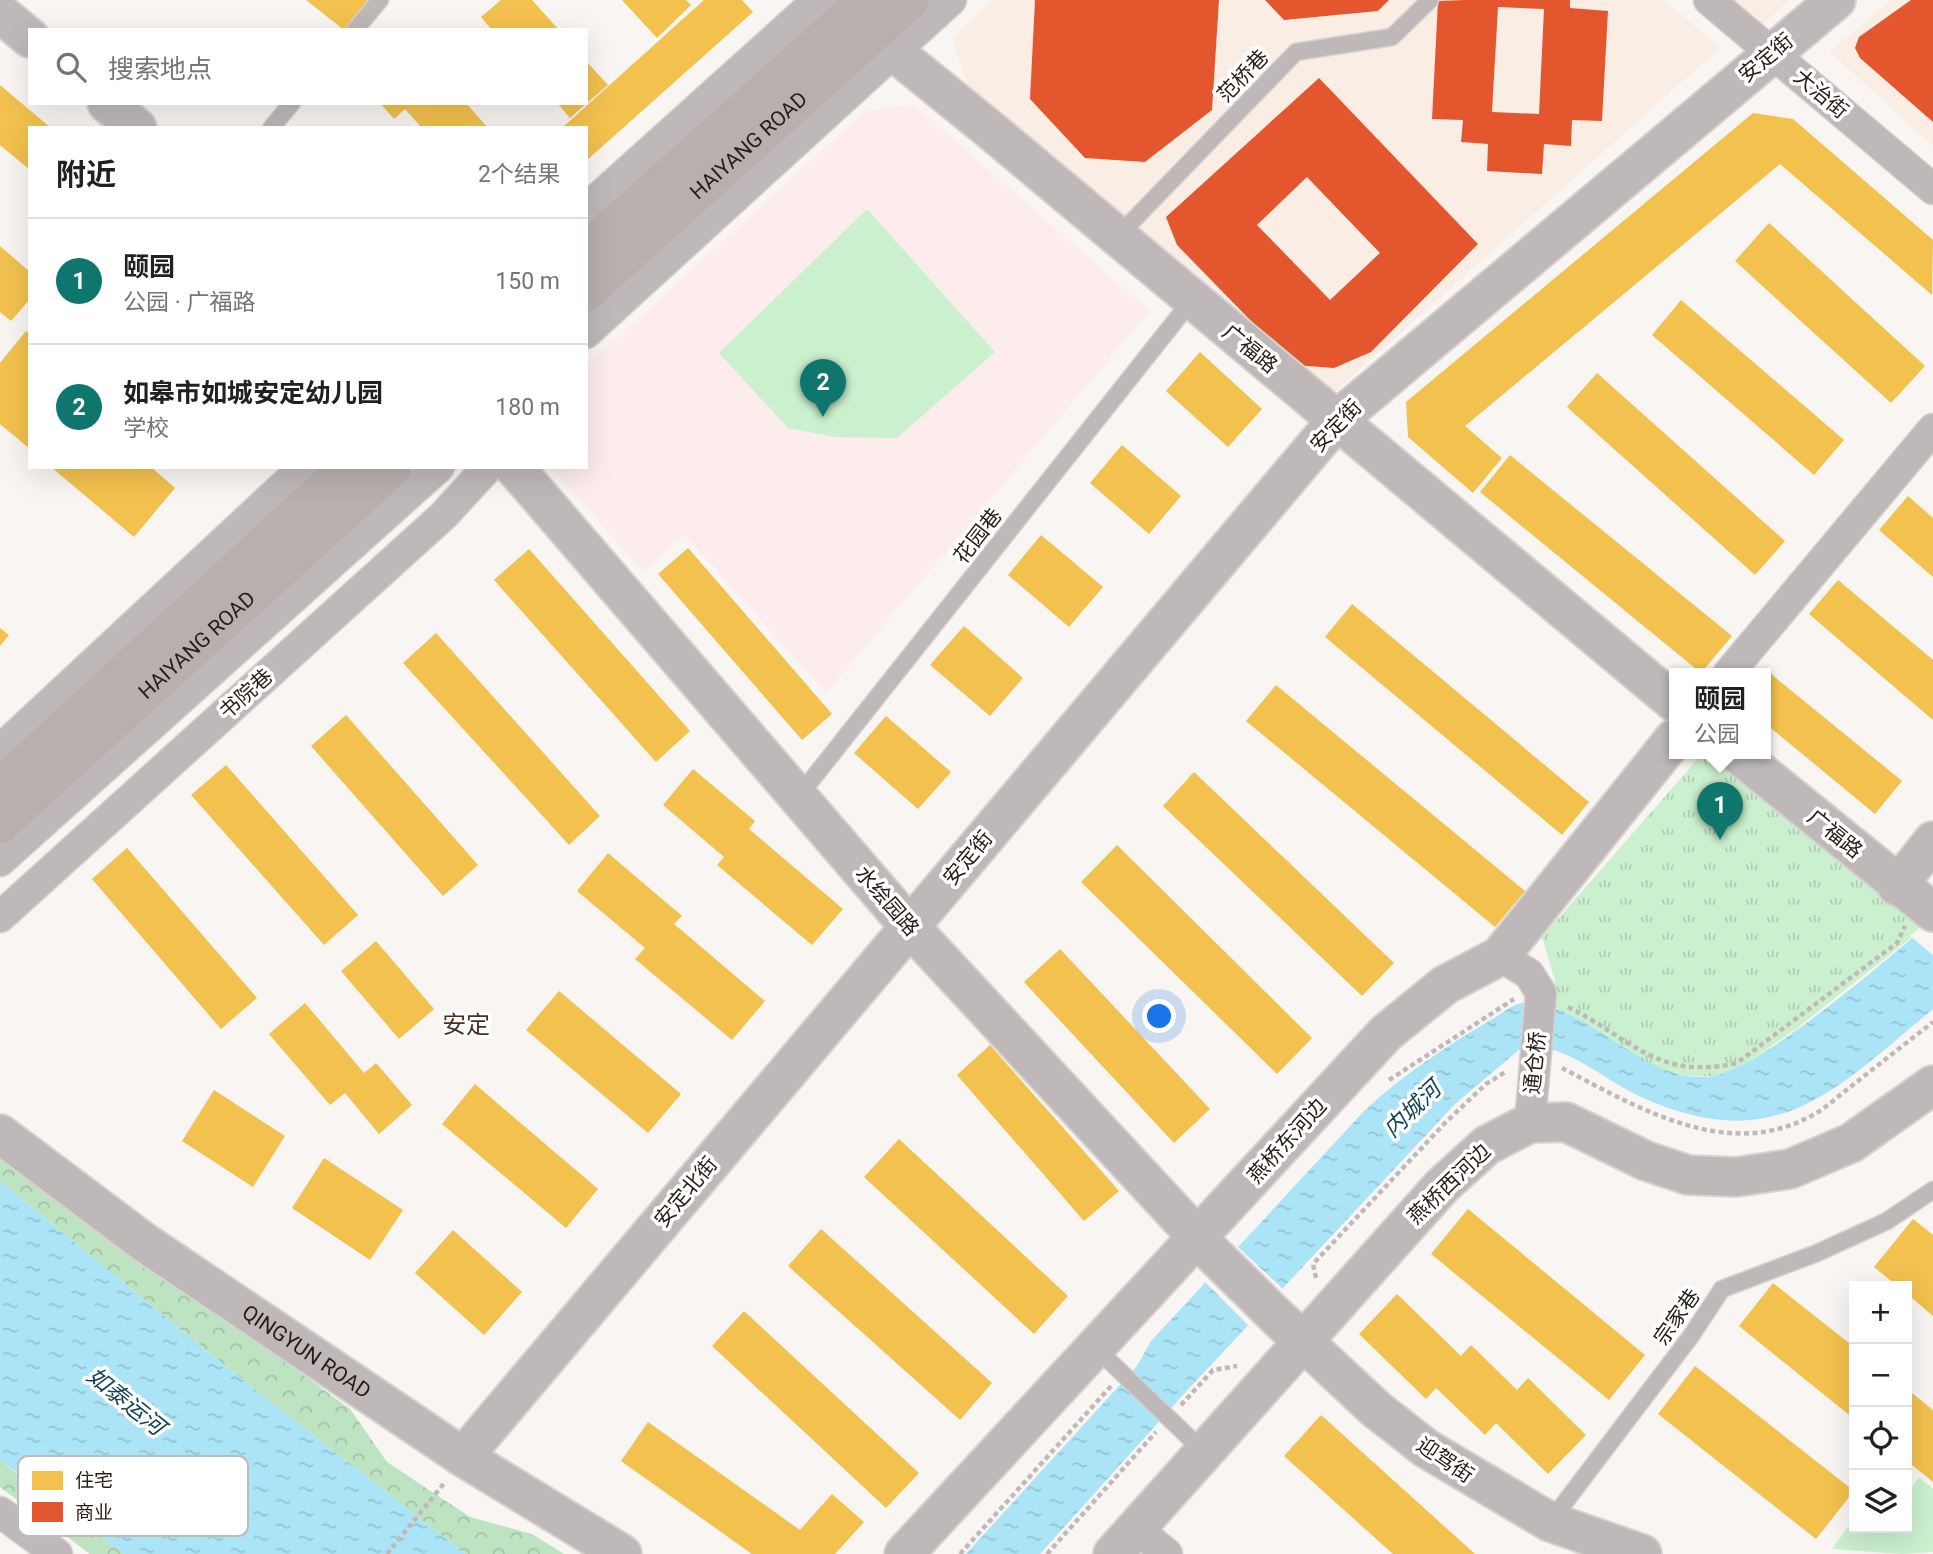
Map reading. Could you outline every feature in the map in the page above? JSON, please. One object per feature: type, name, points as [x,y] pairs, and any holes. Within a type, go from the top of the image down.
[{"type":"main road","name":"HAIYANG ROAD","points":[[588,249],[854,17],[910,0]]},
{"type":"main road","name":"HAIYANG ROAD","points":[[588,290],[854,17]]},
{"type":"main road","name":"HAIYANG ROAD","points":[[0,788],[346,469]]},
{"type":"main road","name":"HAIYANG ROAD","points":[[5,844],[391,469]]},
{"type":"street","points":[[588,208],[854,17],[951,0]]},
{"type":"street","name":"大治街","points":[[1709,0],[1933,189]]},
{"type":"street","name":"安定街","points":[[910,927],[1337,420],[1836,0]]},
{"type":"street","points":[[0,13],[28,36]]},
{"type":"street","points":[[588,331],[854,17]]},
{"type":"street","name":"广福路","points":[[854,17],[1191,301],[1669,697]]},
{"type":"street","points":[[109,105],[135,126]]},
{"type":"street","points":[[1733,668],[1933,429]]},
{"type":"street","points":[[0,750],[302,469]]},
{"type":"street","points":[[5,844],[437,469]]},
{"type":"street","name":"书院巷","points":[[0,917],[444,514],[486,469]]},
{"type":"street","name":"水绘园路","points":[[516,469],[910,927],[1207,1247],[1290,1330]]},
{"type":"street","name":"燕桥东河边","points":[[904,1554],[1115,1365],[1207,1247],[1386,1032],[1445,985],[1500,956],[1669,745]]},
{"type":"street","name":"广福路","points":[[1744,759],[1919,902]]},
{"type":"street","points":[[1919,902],[1933,841]]},
{"type":"street","name":"安定北街","points":[[455,1468],[910,927]]},
{"type":"street","points":[[1500,956],[1529,974],[1540,998]]},
{"type":"street","name":"通仓桥","points":[[1530,1123],[1540,998]]},
{"type":"street","name":"燕桥西河边","points":[[1125,1541],[1204,1452],[1290,1330],[1487,1144],[1530,1123],[1566,1122],[1646,1161],[1688,1175],[1736,1177],[1790,1169],[1851,1143],[1933,1085]]},
{"type":"street","name":"QINGYUN ROAD","points":[[0,1134],[455,1468],[622,1554]]},
{"type":"street","name":"迎驾街","points":[[1290,1330],[1377,1410],[1427,1449],[1550,1522],[1642,1554]]},
{"type":"street","points":[[0,1512],[18,1525]]},
{"type":"street","points":[[33,1536],[57,1554]]},
{"type":"street","points":[[1125,1541],[1167,1554]]},
{"type":"lane","points":[[357,28],[380,0]]},
{"type":"lane","name":"范桥巷","points":[[1117,237],[1296,52],[1392,37],[1430,0]]},
{"type":"lane","points":[[273,126],[290,105]]},
{"type":"lane","name":"花园巷","points":[[798,797],[1191,301]]},
{"type":"lane","name":"宗家巷","points":[[1550,1522],[1691,1336],[1722,1289],[1817,1253],[1887,1221],[1933,1189]]},
{"type":"lane","points":[[1115,1365],[1204,1452]]},
{"type":"path","points":[[1386,1082],[1419,1058],[1520,995],[1540,998],[1576,1011],[1647,1055],[1681,1068],[1711,1069],[1737,1063],[1897,943],[1919,902]]},
{"type":"path","points":[[960,1554],[1115,1365]]},
{"type":"path","points":[[387,1554],[455,1468]]},
{"type":"shaded area","points":[[992,0],[1665,0],[1720,48],[1332,394],[968,86],[952,37]]},
{"type":"shaded area","points":[[1732,0],[1789,0],[1762,25]]},
{"type":"shaded area","points":[[1891,0],[1933,0],[1933,146],[1830,52]]},
{"type":"shaded area","points":[[914,105],[1150,311],[826,693],[685,535],[643,571],[552,469],[588,469],[588,365],[866,110]]},
{"type":"green space","points":[[867,209],[995,352],[897,438],[835,437],[788,428],[719,353]]},
{"type":"green space","points":[[1698,759],[1714,759],[1922,929],[1796,1029],[1736,1070],[1712,1076],[1687,1076],[1657,1068],[1554,1007],[1555,981],[1542,937]]},
{"type":"green space","points":[[0,1154],[350,1409],[387,1462],[470,1517],[532,1534],[564,1554],[465,1554],[214,1357],[0,1181]]},
{"type":"green space","points":[[0,1460],[18,1475],[18,1500],[0,1487]]},
{"type":"green space","points":[[1919,1477],[1933,1489],[1933,1552],[1902,1554],[1832,1549],[1849,1526],[1849,1533],[1912,1533],[1912,1488]]},
{"type":"green space","points":[[66,1536],[100,1536],[124,1554],[90,1554]]},
{"type":"water","name":"内城河","points":[[1933,920],[1933,1009],[1833,1089],[1801,1107],[1767,1118],[1730,1121],[1689,1114],[1641,1097],[1568,1056],[1526,1044],[1455,1104],[1182,1396],[1040,1554],[966,1554],[1137,1366],[1151,1341],[1365,1110],[1443,1049],[1515,1005],[1536,1004],[1578,1019],[1658,1067],[1690,1076],[1713,1076],[1734,1069],[1792,1033],[1858,983]]},
{"type":"water","name":"如泰运河","points":[[0,1181],[214,1357],[465,1554],[124,1554],[100,1536],[248,1536],[248,1456],[18,1456],[18,1474],[0,1460]]},
{"type":"pier","points":[[1933,917],[1933,955],[1910,936]]},
{"type":"pier","points":[[1235,1244],[1284,1290],[1250,1327],[1202,1279]]},
{"type":"building: 住宅","points":[[306,0],[369,0],[346,28],[341,28]]},
{"type":"building: 住宅","points":[[501,0],[532,0],[557,28],[490,28],[481,17]]},
{"type":"building: 住宅","points":[[622,0],[686,0],[691,5],[657,38]]},
{"type":"building: 住宅","points":[[704,0],[742,0],[753,12],[588,159],[588,126],[564,126]]},
{"type":"building: 住宅","points":[[588,63],[608,85],[588,102]]},
{"type":"building: 住宅","points":[[0,85],[49,126],[28,126],[28,168],[0,145]]},
{"type":"building: 住宅","points":[[382,105],[468,105],[486,126],[420,126],[405,109],[394,119]]},
{"type":"building: 住宅","points":[[559,105],[585,105],[570,118]]},
{"type":"building: 住宅","points":[[1753,113],[1793,119],[1933,240],[1932,295],[1780,164],[1465,426],[1502,458],[1473,493],[1408,437],[1406,402]]},
{"type":"building: 住宅","points":[[1769,223],[1925,366],[1891,403],[1735,261]]},
{"type":"building: 住宅","points":[[0,246],[28,270],[28,301],[11,321],[0,312]]},
{"type":"building: 住宅","points":[[1681,300],[1844,440],[1814,475],[1652,335]]},
{"type":"building: 住宅","points":[[26,331],[28,332],[28,447],[0,424],[0,363]]},
{"type":"building: 住宅","points":[[1200,352],[1262,409],[1228,447],[1166,391]]},
{"type":"building: 住宅","points":[[1597,373],[1785,541],[1755,575],[1567,407]]},
{"type":"building: 住宅","points":[[1122,445],[1181,496],[1149,534],[1090,483]]},
{"type":"building: 住宅","points":[[1510,455],[1732,636],[1705,668],[1695,668],[1480,492]]},
{"type":"building: 住宅","points":[[53,469],[153,469],[175,488],[134,537]]},
{"type":"building: 住宅","points":[[1908,496],[1933,518],[1933,577],[1879,530]]},
{"type":"building: 住宅","points":[[1041,535],[1103,587],[1069,627],[1008,575]]},
{"type":"building: 住宅","points":[[688,548],[832,714],[802,740],[658,574]]},
{"type":"building: 住宅","points":[[529,549],[690,731],[656,762],[494,580]]},
{"type":"building: 住宅","points":[[1838,580],[1933,660],[1933,720],[1809,614]]},
{"type":"building: 住宅","points":[[1352,604],[1589,802],[1562,835],[1325,637]]},
{"type":"building: 住宅","points":[[964,626],[1023,678],[990,716],[930,665]]},
{"type":"building: 住宅","points":[[0,628],[9,635],[0,646]]},
{"type":"building: 住宅","points":[[436,633],[600,816],[569,845],[403,663]]},
{"type":"building: 住宅","points":[[1771,674],[1902,781],[1875,814],[1771,728]]},
{"type":"building: 住宅","points":[[1276,685],[1525,891],[1495,927],[1246,721]]},
{"type":"building: 住宅","points":[[346,715],[478,865],[443,896],[311,746]]},
{"type":"building: 住宅","points":[[886,716],[951,772],[918,809],[854,753]]},
{"type":"building: 住宅","points":[[226,765],[358,915],[324,945],[191,795]]},
{"type":"building: 住宅","points":[[693,769],[755,821],[749,829],[843,909],[812,945],[717,865],[724,857],[663,805]]},
{"type":"building: 住宅","points":[[1194,772],[1394,963],[1362,996],[1163,806]]},
{"type":"building: 住宅","points":[[1117,845],[1312,1038],[1277,1074],[1081,882]]},
{"type":"building: 住宅","points":[[127,848],[257,998],[221,1029],[92,879]]},
{"type":"building: 住宅","points":[[608,853],[682,916],[674,924],[765,1001],[732,1040],[635,959],[645,948],[577,891]]},
{"type":"building: 住宅","points":[[376,941],[434,1009],[399,1039],[341,971]]},
{"type":"building: 住宅","points":[[1060,949],[1210,1109],[1174,1143],[1024,982]]},
{"type":"building: 住宅","points":[[559,991],[681,1094],[648,1133],[526,1030]]},
{"type":"building: 住宅","points":[[305,1003],[364,1073],[376,1063],[412,1105],[379,1134],[345,1093],[330,1105],[269,1034]]},
{"type":"building: 住宅","points":[[990,1045],[1119,1191],[1084,1221],[957,1075]]},
{"type":"building: 住宅","points":[[475,1084],[598,1189],[566,1228],[442,1124]]},
{"type":"building: 住宅","points":[[214,1090],[285,1136],[253,1187],[182,1141]]},
{"type":"building: 住宅","points":[[899,1139],[1068,1296],[1034,1334],[864,1177]]},
{"type":"building: 住宅","points":[[324,1158],[403,1210],[370,1260],[292,1208]]},
{"type":"building: 住宅","points":[[1468,1209],[1645,1355],[1609,1400],[1431,1254]]},
{"type":"building: 住宅","points":[[1913,1219],[1933,1235],[1933,1316],[1912,1298],[1912,1281],[1891,1281],[1874,1267]]},
{"type":"building: 住宅","points":[[821,1229],[992,1383],[960,1420],[788,1266]]},
{"type":"building: 住宅","points":[[453,1230],[522,1292],[484,1335],[415,1273]]},
{"type":"building: 住宅","points":[[1773,1283],[1849,1343],[1849,1415],[1739,1326]]},
{"type":"building: 住宅","points":[[1397,1294],[1461,1356],[1471,1345],[1517,1390],[1528,1378],[1586,1435],[1548,1474],[1496,1423],[1485,1435],[1436,1388],[1426,1399],[1359,1334]]},
{"type":"building: 住宅","points":[[744,1311],[919,1473],[886,1508],[712,1346]]},
{"type":"building: 住宅","points":[[1695,1366],[1849,1487],[1849,1497],[1816,1539],[1658,1414]]},
{"type":"building: 住宅","points":[[1912,1393],[1933,1410],[1933,1482],[1912,1465]]},
{"type":"building: 住宅","points":[[1321,1415],[1475,1554],[1393,1554],[1284,1456]]},
{"type":"building: 住宅","points":[[648,1422],[800,1530],[832,1494],[864,1522],[835,1554],[752,1554],[621,1461]]},
{"type":"building: 商业","points":[[1035,0],[1219,0],[1212,110],[1145,162],[1085,158],[1030,99]]},
{"type":"building: 商业","points":[[1265,0],[1389,0],[1378,11],[1284,20]]},
{"type":"building: 商业","points":[[1570,0],[1570,8],[1608,11],[1602,121],[1572,120],[1571,146],[1544,144],[1542,174],[1487,171],[1488,144],[1461,142],[1463,120],[1432,119],[1438,1]],"holes":[[[1498,7],[1544,9],[1539,114],[1492,112]]]},
{"type":"building: 商业","points":[[1911,0],[1933,0],[1933,122],[1860,58],[1855,48],[1859,37]]},
{"type":"building: 商业","points":[[1319,78],[1478,244],[1371,352],[1334,368],[1294,365],[1177,245],[1166,217]],"holes":[[[1307,177],[1380,253],[1330,300],[1257,225]]]},
{"type":"place","name":"如皋市如城安定幼儿园","points":[[823,417]]},
{"type":"place","name":"颐园","points":[[1720,840]]},
{"type":"district","name":"安定","points":[[466,1025]]}]
